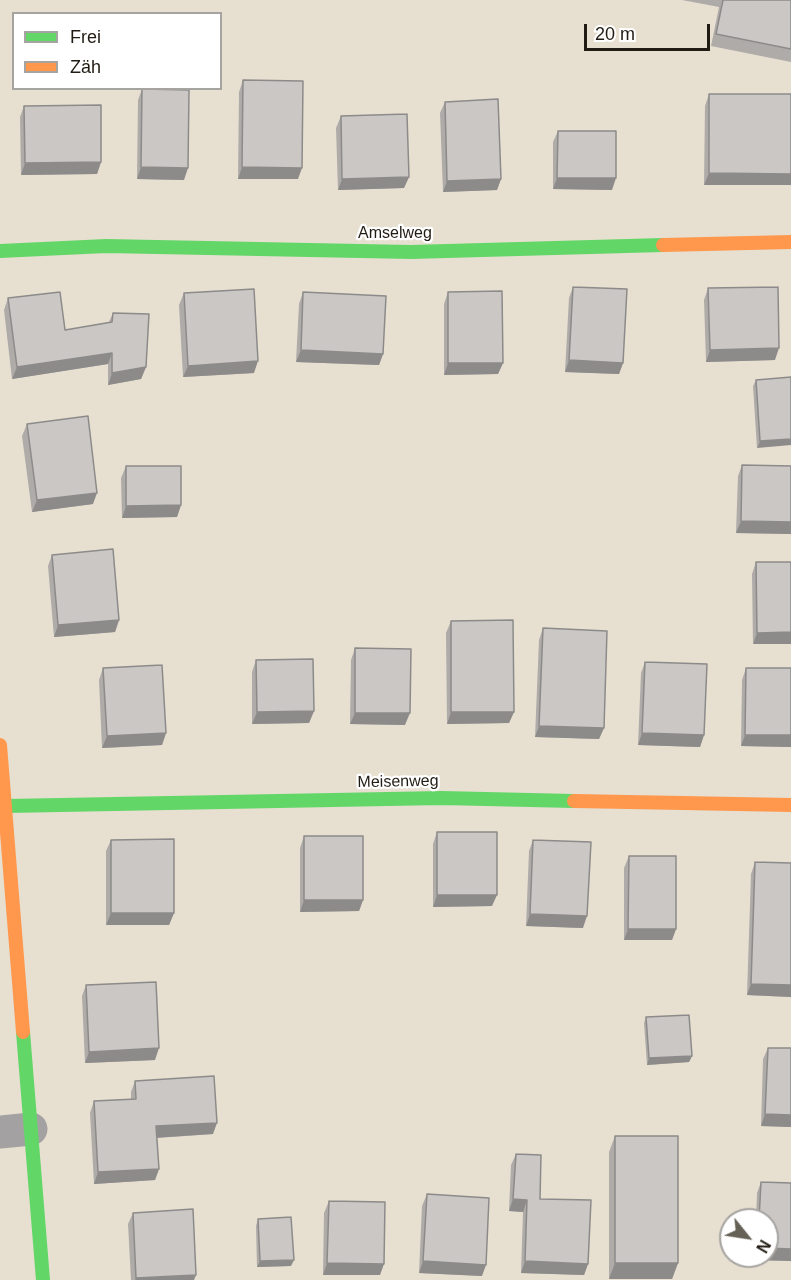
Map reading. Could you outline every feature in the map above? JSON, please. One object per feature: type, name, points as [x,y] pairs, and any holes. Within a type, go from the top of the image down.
[{"type":"street","name":"Amselweg","points":[[0,251],[106,246],[411,252],[791,243]]},
{"type":"street","points":[[0,745],[6,806],[16,1131],[43,1280]]},
{"type":"street","name":"Meisenweg","points":[[6,806],[442,798],[791,806]]},
{"type":"building","points":[[723,0],[791,0],[791,49],[716,34]]},
{"type":"building","points":[[243,80],[303,81],[302,168],[242,167]]},
{"type":"building","points":[[142,90],[189,90],[188,168],[141,167]]},
{"type":"building","points":[[709,94],[791,94],[791,174],[709,173]]},
{"type":"building","points":[[498,99],[501,179],[447,181],[445,102]]},
{"type":"building","points":[[101,105],[101,162],[25,163],[24,106]]},
{"type":"building","points":[[407,114],[409,177],[342,179],[341,116]]},
{"type":"building","points":[[558,131],[616,131],[616,178],[557,178]]},
{"type":"building","points":[[573,287],[627,289],[623,363],[569,360]]},
{"type":"building","points":[[778,287],[779,348],[710,350],[708,288]]},
{"type":"building","points":[[254,289],[258,361],[188,366],[184,293]]},
{"type":"building","points":[[502,291],[503,363],[448,363],[448,292]]},
{"type":"building","points":[[60,292],[65,330],[112,322],[113,313],[149,314],[146,367],[112,373],[112,353],[17,367],[8,298]]},
{"type":"building","points":[[303,292],[386,296],[383,354],[301,350]]},
{"type":"building","points":[[791,377],[791,439],[760,441],[756,380]]},
{"type":"building","points":[[88,416],[97,493],[37,500],[27,424]]},
{"type":"building","points":[[742,465],[791,466],[791,522],[741,521]]},
{"type":"building","points":[[126,466],[181,466],[181,505],[126,506]]},
{"type":"building","points":[[113,549],[119,620],[58,625],[52,555]]},
{"type":"building","points":[[756,562],[791,562],[791,632],[757,633]]},
{"type":"building","points":[[513,620],[514,712],[451,712],[451,621]]},
{"type":"building","points":[[543,628],[607,631],[604,728],[539,726]]},
{"type":"building","points":[[355,648],[411,649],[410,713],[355,713]]},
{"type":"building","points":[[313,659],[314,711],[257,712],[256,660]]},
{"type":"building","points":[[645,662],[707,664],[704,735],[642,733]]},
{"type":"building","points":[[162,665],[166,733],[107,736],[103,668]]},
{"type":"building","points":[[746,668],[791,668],[791,735],[745,735]]},
{"type":"building","points":[[437,832],[497,832],[497,895],[437,895]]},
{"type":"building","points":[[304,836],[363,836],[363,900],[304,900]]},
{"type":"building","points":[[174,839],[174,913],[111,913],[111,840]]},
{"type":"building","points":[[533,840],[591,842],[587,916],[530,914]]},
{"type":"building","points":[[629,856],[676,856],[676,929],[628,929]]},
{"type":"building","points":[[755,862],[791,863],[791,985],[751,984]]},
{"type":"building","points":[[156,982],[159,1048],[89,1052],[86,985]]},
{"type":"building","points":[[689,1015],[692,1056],[649,1058],[646,1017]]},
{"type":"building","points":[[768,1048],[791,1048],[791,1115],[765,1114]]},
{"type":"building","points":[[214,1076],[217,1123],[156,1126],[159,1169],[98,1172],[94,1101],[136,1099],[135,1081]]},
{"type":"building","points":[[615,1136],[678,1136],[678,1263],[615,1263]]},
{"type":"building","points":[[516,1154],[541,1155],[540,1199],[591,1200],[588,1264],[525,1261],[527,1200],[513,1199]]},
{"type":"building","points":[[761,1182],[791,1183],[791,1249],[779,1248],[779,1208],[760,1208]]},
{"type":"building","points":[[427,1194],[489,1198],[486,1265],[423,1261]]},
{"type":"building","points":[[329,1201],[385,1202],[384,1264],[327,1263]]},
{"type":"building","points":[[193,1209],[196,1275],[136,1278],[133,1213]]},
{"type":"building","points":[[291,1217],[294,1260],[260,1261],[258,1219]]},
{"type":"traffic: fast","points":[[0,251],[106,246],[411,252],[663,245]]},
{"type":"traffic: fast","points":[[6,806],[442,798],[574,801]]},
{"type":"traffic: fast","points":[[23,1032],[43,1280]]},
{"type":"traffic: slow","points":[[663,245],[791,242]]},
{"type":"traffic: slow","points":[[0,745],[23,1032]]},
{"type":"traffic: slow","points":[[574,801],[791,805]]}]
